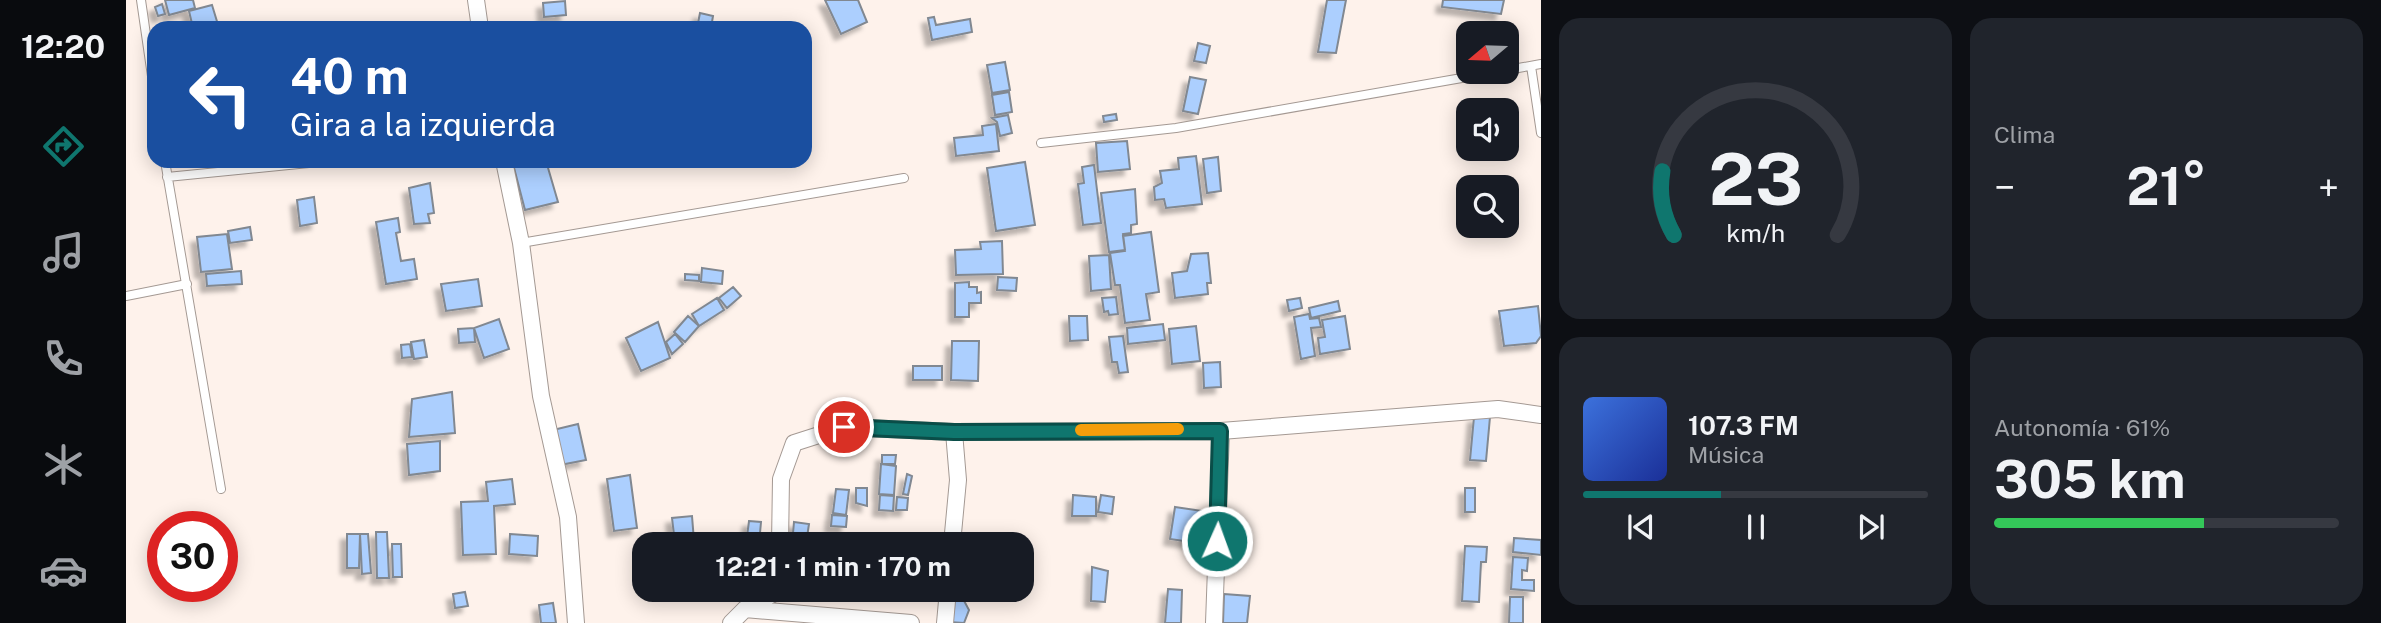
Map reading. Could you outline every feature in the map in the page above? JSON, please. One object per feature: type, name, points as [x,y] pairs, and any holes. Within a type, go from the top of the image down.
[{"type":"street","points":[[475,0],[479,21]]},
{"type":"street","points":[[505,168],[521,243],[541,396],[568,517],[576,623]]},
{"type":"street","points":[[780,532],[781,479],[794,443],[844,427],[954,432],[1220,431],[1498,409],[1541,415]]},
{"type":"street","points":[[1214,623],[1220,431]]},
{"type":"street","points":[[953,532],[958,480],[954,432]]},
{"type":"street","points":[[731,623],[745,609],[758,602]]},
{"type":"street","points":[[945,623],[947,602]]},
{"type":"street","points":[[745,609],[911,623]]},
{"type":"lane","points":[[141,0],[147,42]]},
{"type":"lane","points":[[1519,68],[1541,64]]},
{"type":"lane","points":[[1531,66],[1541,132]]},
{"type":"lane","points":[[1041,143],[1176,128],[1456,79]]},
{"type":"lane","points":[[166,168],[221,489]]},
{"type":"lane","points":[[167,177],[258,168]]},
{"type":"lane","points":[[521,243],[904,178]]},
{"type":"lane","points":[[126,296],[187,284]]},
{"type":"building","points":[[165,0],[193,0],[195,8],[169,15]]},
{"type":"building","points":[[825,0],[858,0],[867,22],[841,34]]},
{"type":"building","points":[[1327,0],[1346,0],[1336,53],[1318,52]]},
{"type":"building","points":[[1443,0],[1504,0],[1501,14],[1442,7]]},
{"type":"building","points":[[565,1],[566,15],[544,17],[543,3]]},
{"type":"building","points":[[162,4],[165,14],[158,16],[155,7]]},
{"type":"building","points":[[212,5],[217,21],[191,21],[189,11]]},
{"type":"building","points":[[700,13],[713,16],[712,21],[698,21]]},
{"type":"building","points":[[934,17],[936,25],[970,19],[972,32],[932,40],[928,18]]},
{"type":"building","points":[[1198,43],[1210,46],[1206,63],[1194,61]]},
{"type":"building","points":[[1005,62],[1010,90],[992,93],[987,65]]},
{"type":"building","points":[[1190,77],[1206,80],[1198,114],[1183,111]]},
{"type":"building","points":[[1009,92],[1012,112],[995,115],[992,95]]},
{"type":"building","points":[[1116,114],[1117,120],[1104,122],[1103,116]]},
{"type":"building","points":[[1008,115],[1012,133],[1000,136],[997,122],[992,118]]},
{"type":"building","points":[[996,124],[999,151],[956,156],[954,138],[983,135],[982,126]]},
{"type":"building","points":[[1127,141],[1130,169],[1098,172],[1096,143]]},
{"type":"building","points":[[1196,156],[1202,204],[1166,208],[1164,199],[1155,200],[1154,187],[1162,183],[1160,171],[1179,169],[1178,158]]},
{"type":"building","points":[[1218,157],[1221,191],[1207,193],[1203,159]]},
{"type":"building","points":[[1025,162],[1035,225],[996,231],[987,168]]},
{"type":"building","points":[[1094,165],[1101,223],[1083,225],[1078,184],[1084,183],[1082,167]]},
{"type":"building","points":[[514,168],[548,168],[558,202],[525,210]]},
{"type":"building","points":[[430,183],[434,213],[428,214],[430,223],[414,224],[409,188]]},
{"type":"building","points":[[1135,189],[1137,224],[1131,225],[1131,233],[1123,234],[1125,250],[1109,252],[1101,193]]},
{"type":"building","points":[[314,197],[317,223],[300,226],[297,200]]},
{"type":"building","points":[[398,218],[400,232],[396,233],[401,261],[414,259],[417,279],[386,284],[376,222]]},
{"type":"building","points":[[250,227],[252,240],[230,243],[228,231]]},
{"type":"building","points":[[1151,232],[1159,292],[1146,294],[1150,320],[1125,323],[1120,285],[1115,285],[1110,253],[1125,251],[1123,236]]},
{"type":"building","points":[[227,234],[232,269],[201,272],[197,237]]},
{"type":"building","points":[[1002,241],[1003,274],[956,275],[955,250],[981,249],[980,242]]},
{"type":"building","points":[[1208,253],[1211,283],[1207,283],[1208,294],[1175,298],[1172,273],[1187,271],[1191,254]]},
{"type":"building","points":[[1109,255],[1111,289],[1091,291],[1089,256]]},
{"type":"building","points":[[702,268],[723,271],[722,284],[701,282]]},
{"type":"building","points":[[241,271],[242,284],[207,286],[206,274]]},
{"type":"building","points":[[685,274],[699,275],[699,281],[685,280]]},
{"type":"building","points":[[998,277],[1017,278],[1016,291],[997,290]]},
{"type":"building","points":[[478,279],[482,306],[446,311],[441,284]]},
{"type":"building","points":[[969,282],[969,287],[977,287],[977,293],[981,292],[981,303],[969,303],[969,317],[955,317],[955,283]]},
{"type":"building","points":[[733,287],[741,296],[727,308],[719,298]]},
{"type":"building","points":[[1116,297],[1118,314],[1109,315],[1108,311],[1104,312],[1102,298]]},
{"type":"building","points":[[717,298],[724,310],[699,326],[692,314]]},
{"type":"building","points":[[1300,298],[1302,308],[1289,311],[1287,300]]},
{"type":"building","points":[[1338,301],[1340,311],[1311,318],[1309,308]]},
{"type":"building","points":[[1538,306],[1541,336],[1536,343],[1504,346],[1499,311]]},
{"type":"building","points":[[1309,314],[1310,319],[1319,318],[1321,327],[1311,328],[1315,356],[1301,359],[1294,317]]},
{"type":"building","points":[[688,316],[699,326],[685,342],[674,332]]},
{"type":"building","points":[[1069,316],[1087,316],[1088,340],[1070,341]]},
{"type":"building","points":[[1345,316],[1350,349],[1320,354],[1318,338],[1325,337],[1322,320]]},
{"type":"building","points":[[499,319],[509,349],[484,358],[474,328]]},
{"type":"building","points":[[658,322],[670,358],[641,371],[626,338]]},
{"type":"building","points":[[1163,324],[1165,340],[1128,344],[1127,328]]},
{"type":"building","points":[[1196,326],[1200,361],[1172,364],[1169,329]]},
{"type":"building","points":[[474,328],[475,342],[459,343],[458,329]]},
{"type":"building","points":[[675,334],[683,344],[672,354],[666,342]]},
{"type":"building","points":[[1123,336],[1128,372],[1119,373],[1117,362],[1112,362],[1109,337]]},
{"type":"building","points":[[424,340],[427,357],[414,359],[411,342]]},
{"type":"building","points":[[952,341],[979,341],[978,381],[951,380]]},
{"type":"building","points":[[410,344],[412,357],[402,358],[401,345]]},
{"type":"building","points":[[1220,362],[1221,387],[1204,388],[1203,363]]},
{"type":"building","points":[[913,366],[942,366],[942,380],[913,380]]},
{"type":"building","points":[[452,392],[455,433],[409,437],[412,399]]},
{"type":"building","points":[[1474,417],[1490,417],[1486,461],[1470,460]]},
{"type":"building","points":[[578,424],[586,460],[560,465],[553,430]]},
{"type":"building","points":[[440,441],[440,471],[409,475],[407,444]]},
{"type":"building","points":[[882,455],[896,455],[895,464],[882,464]]},
{"type":"building","points":[[881,464],[896,466],[894,495],[879,494]]},
{"type":"building","points":[[907,474],[912,476],[908,495],[903,494]]},
{"type":"building","points":[[630,475],[637,528],[614,531],[607,479]]},
{"type":"building","points":[[512,479],[515,504],[494,506],[496,554],[463,555],[461,502],[488,501],[486,482]]},
{"type":"building","points":[[856,488],[867,488],[867,506],[856,503]]},
{"type":"building","points":[[1465,488],[1475,488],[1475,512],[1465,512]]},
{"type":"building","points":[[836,489],[849,490],[846,515],[833,513]]},
{"type":"building","points":[[880,495],[894,496],[893,511],[879,510]]},
{"type":"building","points":[[1073,495],[1096,497],[1096,516],[1072,516]]},
{"type":"building","points":[[1101,495],[1114,497],[1112,514],[1098,512]]},
{"type":"building","points":[[897,497],[908,498],[907,510],[896,510]]},
{"type":"building","points":[[1175,507],[1209,512],[1204,544],[1170,539]]},
{"type":"building","points":[[832,515],[847,516],[846,527],[831,526]]},
{"type":"building","points":[[692,516],[693,532],[674,532],[672,518]]},
{"type":"building","points":[[749,521],[761,522],[760,532],[748,532]]},
{"type":"building","points":[[794,522],[809,524],[808,532],[793,532]]},
{"type":"building","points":[[376,532],[387,532],[389,578],[377,578]]},
{"type":"building","points":[[347,534],[360,534],[359,568],[347,568]]},
{"type":"building","points":[[360,534],[368,534],[371,573],[362,574]]},
{"type":"building","points":[[510,534],[538,536],[537,556],[509,554]]},
{"type":"building","points":[[1514,538],[1541,540],[1541,555],[1513,552]]},
{"type":"building","points":[[392,544],[401,544],[402,577],[393,577]]},
{"type":"building","points":[[1465,546],[1487,547],[1486,562],[1481,562],[1479,602],[1462,601]]},
{"type":"building","points":[[1513,557],[1528,558],[1527,571],[1522,570],[1522,580],[1534,580],[1534,591],[1511,589]]},
{"type":"building","points":[[1092,567],[1108,571],[1105,602],[1091,601]]},
{"type":"building","points":[[1168,589],[1182,590],[1181,623],[1165,623]]},
{"type":"building","points":[[465,592],[468,606],[455,608],[453,594]]},
{"type":"building","points":[[1224,594],[1250,596],[1247,623],[1223,623]]},
{"type":"building","points":[[1510,597],[1523,597],[1523,623],[1509,623]]},
{"type":"building","points":[[951,602],[965,602],[969,610],[964,623],[949,622]]},
{"type":"building","points":[[553,603],[556,623],[541,623],[539,605]]},
{"type":"slow traffic","points":[[1081,430],[1178,429]]},
{"type":"route","points":[[844,427],[954,432],[1173,429],[1220,431],[1217,541]]}]
